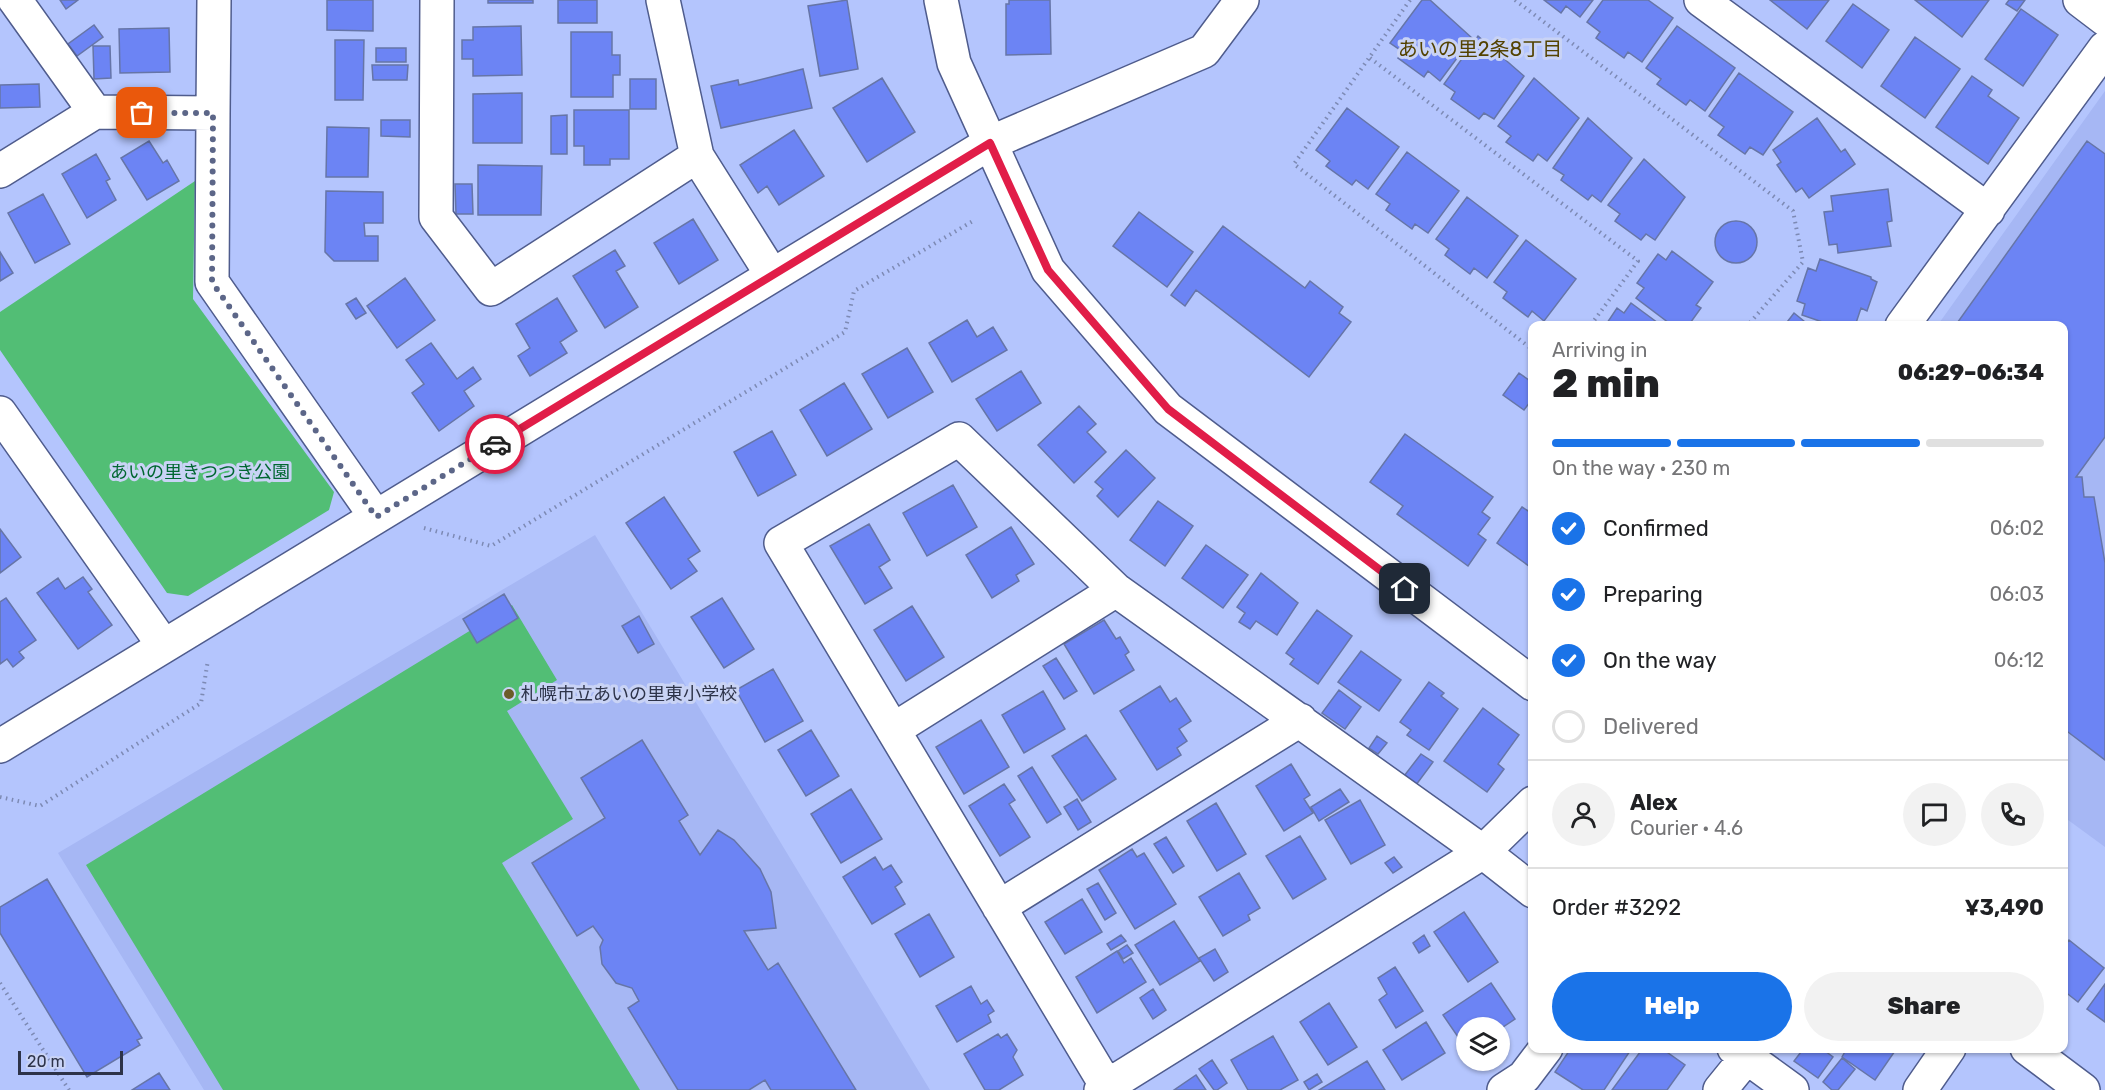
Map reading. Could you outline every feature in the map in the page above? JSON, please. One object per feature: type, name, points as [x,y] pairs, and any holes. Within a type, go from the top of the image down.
[{"type":"street","points":[[15,0],[95,112]]},
{"type":"street","points":[[214,0],[212,282],[376,517]]},
{"type":"street","points":[[437,0],[436,217],[491,289],[697,156]]},
{"type":"street","points":[[663,0],[697,156],[772,275]]},
{"type":"street","points":[[941,0],[954,63],[1048,270],[1168,409],[1528,680]]},
{"type":"street","points":[[0,746],[990,143],[1203,51],[1242,0]]},
{"type":"street","points":[[1701,0],[1988,210]]},
{"type":"street","points":[[2080,0],[2105,18]]},
{"type":"street","points":[[1906,321],[2105,48]]},
{"type":"street","points":[[0,171],[95,112],[213,113]]},
{"type":"street","points":[[0,413],[164,646]]},
{"type":"street","points":[[1528,808],[1483,852],[1105,1089],[781,543],[959,439],[1116,590],[1300,720],[1483,852],[1528,887]]},
{"type":"street","points":[[893,730],[1116,590]]},
{"type":"street","points":[[999,907],[1300,720]]},
{"type":"street","points":[[1504,1090],[1524,1077],[1542,1053]]},
{"type":"street","points":[[1720,1090],[1740,1053],[1792,1090]]},
{"type":"street","points":[[1920,1090],[1946,1053]]},
{"type":"street","points":[[2035,1053],[2083,1090]]},
{"type":"path","points":[[1410,0],[1294,164],[1528,346]]},
{"type":"path","points":[[1515,0],[1793,211],[1803,262],[1751,321]]},
{"type":"path","points":[[1370,58],[1638,261],[1594,321]]},
{"type":"path","points":[[415,533],[425,527],[491,546],[845,333],[854,291],[973,221]]},
{"type":"path","points":[[0,797],[40,806],[201,703],[208,660],[218,654]]},
{"type":"path","points":[[0,983],[69,1090]]},
{"type":"shaded area","points":[[2105,91],[2105,847],[2068,820],[2068,321],[1941,321]]},
{"type":"shaded area","name":"札幌市立あいの里東小学校","points":[[595,535],[930,1090],[204,1090],[58,853]]},
{"type":"green space","name":"あいの里きつつき公園","points":[[195,181],[193,299],[334,492],[329,510],[188,596],[167,593],[0,350],[0,312]]},
{"type":"green space","points":[[512,605],[557,680],[507,711],[573,819],[502,863],[640,1090],[223,1090],[86,865]]},
{"type":"building","points":[[60,0],[78,0],[66,9]]},
{"type":"building","points":[[327,0],[373,0],[373,31],[327,30]]},
{"type":"building","points":[[488,0],[533,0],[533,3],[488,3]]},
{"type":"building","points":[[558,0],[597,0],[597,23],[558,23]]},
{"type":"building","points":[[847,0],[858,69],[820,76],[808,6]]},
{"type":"building","points":[[1009,0],[1050,0],[1051,54],[1006,55],[1006,4],[1009,4]]},
{"type":"building","points":[[1422,0],[1430,0],[1472,38],[1440,81],[1428,71],[1424,77],[1398,58],[1403,52],[1390,43]]},
{"type":"building","points":[[1544,0],[1593,0],[1580,17],[1566,6],[1561,13]]},
{"type":"building","points":[[1603,0],[1648,0],[1673,18],[1642,62],[1628,52],[1624,58],[1596,38],[1600,32],[1587,22]]},
{"type":"building","points":[[1770,0],[1829,0],[1807,29]]},
{"type":"building","points":[[1915,0],[1989,0],[1962,37]]},
{"type":"building","points":[[2009,0],[2025,0],[2017,11],[2006,4]]},
{"type":"building","points":[[1853,4],[1889,30],[1862,68],[1826,41]]},
{"type":"building","points":[[2021,9],[2058,35],[2023,86],[1985,59]]},
{"type":"building","points":[[94,25],[103,37],[77,56],[68,44]]},
{"type":"building","points":[[521,26],[522,75],[473,76],[473,59],[462,59],[462,40],[473,40],[473,27]]},
{"type":"building","points":[[1677,26],[1735,68],[1705,111],[1690,100],[1686,105],[1657,84],[1661,79],[1646,68]]},
{"type":"building","points":[[169,28],[170,72],[120,73],[119,29]]},
{"type":"building","points":[[571,32],[612,32],[612,55],[620,55],[620,75],[613,75],[613,97],[571,97]]},
{"type":"building","points":[[1478,36],[1524,76],[1494,119],[1484,113],[1479,119],[1451,99],[1455,92],[1444,84]]},
{"type":"building","points":[[1915,37],[1960,69],[1925,118],[1881,86]]},
{"type":"building","points":[[335,40],[364,40],[363,100],[335,100]]},
{"type":"building","points":[[93,46],[110,46],[111,78],[94,79]]},
{"type":"building","points":[[376,48],[406,48],[406,62],[376,62]]},
{"type":"building","points":[[372,65],[408,65],[407,80],[373,80]]},
{"type":"building","points":[[803,69],[812,108],[721,128],[711,86],[738,80],[739,85]]},
{"type":"building","points":[[1739,73],[1793,112],[1763,155],[1750,147],[1745,154],[1718,135],[1724,127],[1709,116]]},
{"type":"building","points":[[1972,76],[1992,90],[1988,96],[2019,118],[1988,164],[1936,127]]},
{"type":"building","points":[[882,78],[915,132],[867,162],[833,108]]},
{"type":"building","points":[[1534,78],[1579,118],[1547,161],[1538,154],[1533,161],[1506,142],[1511,136],[1498,126]]},
{"type":"building","points":[[630,79],[656,79],[656,109],[630,109]]},
{"type":"building","points":[[39,84],[40,107],[0,108],[0,85]]},
{"type":"building","points":[[522,93],[522,143],[473,143],[473,94]]},
{"type":"building","points":[[1347,108],[1399,147],[1368,189],[1356,180],[1352,185],[1326,166],[1330,161],[1316,150]]},
{"type":"building","points":[[574,110],[629,110],[629,159],[610,159],[610,165],[584,165],[584,146],[574,146]]},
{"type":"building","points":[[567,115],[567,154],[551,154],[551,116]]},
{"type":"building","points":[[1588,118],[1632,158],[1601,202],[1592,195],[1588,200],[1561,180],[1564,175],[1553,168]]},
{"type":"building","points":[[1817,118],[1841,152],[1845,149],[1855,164],[1809,198],[1802,188],[1796,192],[1777,165],[1781,162],[1773,150]]},
{"type":"building","points":[[381,120],[410,120],[410,137],[381,136]]},
{"type":"building","points":[[327,127],[369,128],[368,177],[326,177]]},
{"type":"building","points":[[794,130],[824,176],[779,205],[767,186],[758,193],[740,165]]},
{"type":"building","points":[[149,141],[163,163],[167,160],[179,181],[147,200],[121,158]]},
{"type":"building","points":[[2087,141],[2105,154],[2105,437],[2076,477],[2082,477],[2084,497],[2094,497],[2105,563],[2105,760],[2068,732],[2068,321],[1959,321]]},
{"type":"building","points":[[1407,152],[1459,191],[1428,233],[1415,224],[1412,229],[1386,210],[1390,204],[1376,194]]},
{"type":"building","points":[[96,154],[110,179],[106,181],[116,200],[87,218],[62,174]]},
{"type":"building","points":[[1644,159],[1685,197],[1655,240],[1646,234],[1641,240],[1615,221],[1620,214],[1608,205]]},
{"type":"building","points":[[478,165],[542,166],[541,215],[478,215]]},
{"type":"building","points":[[455,184],[472,184],[473,214],[456,214]]},
{"type":"building","points":[[1888,189],[1892,221],[1887,222],[1891,246],[1838,253],[1837,244],[1829,245],[1824,212],[1833,211],[1831,196]]},
{"type":"building","points":[[326,191],[383,192],[383,223],[364,223],[365,236],[378,236],[378,261],[334,261],[325,252]]},
{"type":"building","points":[[43,194],[70,244],[35,263],[8,213]]},
{"type":"building","points":[[1467,197],[1518,236],[1487,278],[1474,268],[1470,274],[1445,255],[1449,249],[1436,239]]},
{"type":"building","points":[[1139,212],[1193,252],[1167,287],[1113,246]]},
{"type":"building","points":[[693,219],[718,260],[679,284],[654,243]]},
{"type":"building","points":[[1736,221],[1751,227],[1757,242],[1751,257],[1736,263],[1721,257],[1715,242],[1721,227]]},
{"type":"building","points":[[1223,226],[1305,288],[1310,281],[1343,307],[1339,313],[1351,322],[1309,377],[1196,290],[1185,306],[1171,295]]},
{"type":"building","points":[[1526,240],[1576,279],[1544,321],[1532,311],[1528,317],[1503,298],[1507,292],[1494,282]]},
{"type":"building","points":[[615,250],[625,266],[616,271],[638,307],[605,328],[573,276]]},
{"type":"building","points":[[1672,251],[1713,282],[1696,305],[1701,308],[1692,321],[1666,321],[1636,298],[1644,288],[1637,283],[1658,254],[1666,260]]},
{"type":"building","points":[[0,252],[13,273],[0,281]]},
{"type":"building","points":[[1820,259],[1871,277],[1877,282],[1867,311],[1861,308],[1857,321],[1819,321],[1802,315],[1805,304],[1797,301],[1808,268],[1816,271]]},
{"type":"building","points":[[405,278],[435,320],[397,348],[367,306]]},
{"type":"building","points":[[356,298],[366,313],[356,319],[346,304]]},
{"type":"building","points":[[557,298],[577,331],[560,342],[567,353],[530,376],[518,356],[530,348],[516,324]]},
{"type":"building","points":[[1631,303],[1655,321],[1608,321],[1617,308],[1624,313]]},
{"type":"building","points":[[1794,313],[1804,321],[1788,321]]},
{"type":"building","points":[[967,320],[977,337],[993,327],[1007,350],[952,382],[929,343]]},
{"type":"building","points":[[431,343],[457,379],[473,367],[481,379],[464,391],[474,406],[439,431],[412,393],[424,384],[406,360]]},
{"type":"building","points":[[907,348],[933,392],[888,418],[862,374]]},
{"type":"building","points":[[1021,371],[1041,403],[997,431],[976,399]]},
{"type":"building","points":[[1519,373],[1528,379],[1528,405],[1524,410],[1503,395]]},
{"type":"building","points":[[844,383],[872,429],[827,456],[800,410]]},
{"type":"building","points":[[1079,406],[1096,424],[1087,432],[1106,452],[1074,483],[1038,445]]},
{"type":"building","points":[[772,431],[796,475],[758,496],[734,452]]},
{"type":"building","points":[[1405,434],[1493,497],[1482,512],[1490,518],[1478,534],[1486,540],[1468,566],[1397,514],[1403,506],[1370,482]]},
{"type":"building","points":[[1126,450],[1155,478],[1118,517],[1097,496],[1103,489],[1095,482]]},
{"type":"building","points":[[953,485],[977,527],[927,556],[903,513]]},
{"type":"building","points":[[664,497],[700,551],[688,559],[697,571],[671,589],[626,523]]},
{"type":"building","points":[[1158,501],[1193,526],[1165,566],[1130,540]]},
{"type":"building","points":[[1522,507],[1528,511],[1528,565],[1497,543]]},
{"type":"building","points":[[869,524],[890,560],[879,567],[892,588],[865,604],[830,546]]},
{"type":"building","points":[[1011,527],[1034,564],[1016,575],[1019,581],[992,598],[966,555]]},
{"type":"building","points":[[0,529],[21,557],[0,573]]},
{"type":"building","points":[[1206,545],[1248,575],[1223,608],[1182,578]]},
{"type":"building","points":[[1261,573],[1298,603],[1277,635],[1256,621],[1250,629],[1239,622],[1245,613],[1237,607]]},
{"type":"building","points":[[83,577],[92,589],[88,592],[112,625],[78,649],[37,593],[58,578],[65,589]]},
{"type":"building","points":[[504,594],[518,618],[477,643],[463,619]]},
{"type":"building","points":[[6,598],[36,640],[19,652],[24,658],[13,667],[7,659],[0,664],[0,602]]},
{"type":"building","points":[[722,598],[754,649],[724,668],[691,617]]},
{"type":"building","points":[[912,606],[944,657],[906,681],[874,630]]},
{"type":"building","points":[[1317,610],[1352,636],[1318,684],[1290,664],[1294,659],[1286,653]]},
{"type":"building","points":[[639,616],[654,644],[638,653],[622,626]]},
{"type":"building","points":[[1104,620],[1116,639],[1120,637],[1129,652],[1125,655],[1134,670],[1094,694],[1064,644]]},
{"type":"building","points":[[1361,651],[1401,680],[1379,711],[1338,682]]},
{"type":"building","points":[[1056,658],[1077,691],[1064,699],[1043,666]]},
{"type":"building","points":[[773,669],[803,721],[765,742],[736,690]]},
{"type":"building","points":[[1429,682],[1444,693],[1441,696],[1458,709],[1429,750],[1407,735],[1411,730],[1400,722]]},
{"type":"building","points":[[1160,686],[1170,702],[1176,698],[1191,721],[1179,729],[1187,741],[1177,748],[1181,755],[1157,770],[1120,711]]},
{"type":"building","points":[[1339,690],[1361,707],[1345,729],[1322,713]]},
{"type":"building","points":[[1043,691],[1065,729],[1024,753],[1002,715]]},
{"type":"building","points":[[1483,708],[1519,735],[1498,764],[1504,769],[1487,792],[1444,761]]},
{"type":"building","points":[[981,720],[1009,767],[964,794],[936,747]]},
{"type":"building","points":[[811,730],[839,776],[806,796],[778,750]]},
{"type":"building","points":[[1086,735],[1116,779],[1082,801],[1052,756]]},
{"type":"building","points":[[1377,736],[1387,743],[1378,754],[1369,748]]},
{"type":"building","points":[[642,740],[688,815],[679,821],[700,855],[718,830],[734,840],[760,869],[771,892],[776,928],[744,931],[768,970],[778,963],[856,1090],[771,1090],[765,1080],[749,1090],[678,1090],[628,1008],[639,1001],[632,988],[616,983],[602,964],[600,947],[603,940],[593,926],[577,936],[532,863],[605,818],[581,778]]},
{"type":"building","points":[[1421,754],[1433,762],[1416,785],[1404,776]]},
{"type":"building","points":[[1291,764],[1310,795],[1304,799],[1313,813],[1284,831],[1256,786]]},
{"type":"building","points":[[1032,767],[1061,814],[1047,823],[1018,776]]},
{"type":"building","points":[[1004,784],[1015,800],[1009,804],[1030,837],[1000,856],[969,806]]},
{"type":"building","points":[[851,789],[882,839],[841,863],[811,814]]},
{"type":"building","points":[[1340,789],[1349,802],[1319,821],[1311,807]]},
{"type":"building","points":[[1077,799],[1091,822],[1078,830],[1064,807]]},
{"type":"building","points":[[1360,800],[1385,845],[1351,864],[1325,820]]},
{"type":"building","points":[[1216,803],[1246,854],[1217,871],[1187,821]]},
{"type":"building","points":[[1300,836],[1326,879],[1293,899],[1266,856]]},
{"type":"building","points":[[1166,837],[1184,866],[1173,873],[1154,844]]},
{"type":"building","points":[[1132,849],[1137,857],[1144,853],[1176,904],[1135,929],[1099,870]]},
{"type":"building","points":[[875,857],[883,870],[891,865],[902,882],[895,887],[905,904],[872,924],[843,877]]},
{"type":"building","points":[[1394,857],[1402,867],[1393,873],[1385,863]]},
{"type":"building","points":[[1239,873],[1260,908],[1248,915],[1250,920],[1223,936],[1199,897]]},
{"type":"building","points":[[47,879],[142,1038],[137,1040],[140,1045],[87,1077],[0,933],[0,907]]},
{"type":"building","points":[[1098,883],[1116,913],[1105,920],[1087,889]]},
{"type":"building","points":[[1082,899],[1102,932],[1065,954],[1045,922]]},
{"type":"building","points":[[1464,912],[1498,962],[1468,982],[1434,932]]},
{"type":"building","points":[[929,914],[954,957],[920,977],[895,934]]},
{"type":"building","points":[[1174,921],[1200,961],[1160,985],[1135,945]]},
{"type":"building","points":[[1121,935],[1126,941],[1111,950],[1107,944]]},
{"type":"building","points":[[1424,935],[1430,946],[1419,953],[1413,943]]},
{"type":"building","points":[[2068,941],[2104,968],[2078,1002],[2068,994]]},
{"type":"building","points":[[1127,945],[1133,953],[1123,959],[1118,951]]},
{"type":"building","points":[[1215,949],[1228,972],[1214,981],[1199,958]]},
{"type":"building","points":[[1117,951],[1124,963],[1131,958],[1146,982],[1097,1013],[1076,977]]},
{"type":"building","points":[[1395,967],[1423,1011],[1396,1028],[1379,1000],[1387,994],[1378,978]]},
{"type":"building","points":[[1491,983],[1515,1019],[1510,1022],[1510,1017],[1456,1017],[1456,1034],[1443,1015]]},
{"type":"building","points":[[2105,984],[2105,1022],[2087,1009]]},
{"type":"building","points":[[971,986],[981,1004],[987,1000],[994,1011],[988,1015],[991,1022],[957,1042],[936,1006]]},
{"type":"building","points":[[1153,989],[1166,1010],[1153,1019],[1140,998]]},
{"type":"building","points":[[1329,1003],[1357,1047],[1328,1065],[1300,1022]]},
{"type":"building","points":[[1426,1022],[1445,1053],[1402,1080],[1383,1050]]},
{"type":"building","points":[[998,1034],[1001,1038],[1007,1034],[1017,1050],[1013,1057],[1023,1075],[999,1090],[985,1090],[964,1054]]},
{"type":"building","points":[[1273,1036],[1298,1080],[1280,1090],[1248,1090],[1231,1060]]},
{"type":"building","points":[[1568,1053],[1629,1053],[1604,1090],[1583,1090],[1555,1072]]},
{"type":"building","points":[[1639,1053],[1668,1053],[1685,1065],[1667,1090],[1612,1090]]},
{"type":"building","points":[[1800,1053],[1828,1053],[1833,1057],[1818,1078],[1794,1061]]},
{"type":"building","points":[[1844,1053],[1894,1053],[1875,1080],[1842,1057]]},
{"type":"building","points":[[1842,1058],[1855,1069],[1838,1090],[1832,1090],[1823,1082]]},
{"type":"building","points":[[1212,1060],[1227,1083],[1217,1090],[1214,1090],[1199,1069]]},
{"type":"building","points":[[1367,1061],[1385,1090],[1319,1090]]},
{"type":"building","points":[[159,1073],[170,1090],[132,1090]]},
{"type":"building","points":[[1317,1074],[1322,1082],[1309,1090],[1304,1082]]},
{"type":"building","points":[[1196,1075],[1206,1090],[1174,1090]]},
{"type":"way so far","points":[[142,113],[213,113],[212,282],[376,517],[495,444]]},
{"type":"place","name":"札幌市立あいの里東小学校","points":[[509,694]]},
{"type":"district","name":"あいの里2条8丁目","points":[[1480,49]]},
{"type":"route","points":[[495,444],[990,143],[1048,270],[1168,409],[1405,589]]}]
